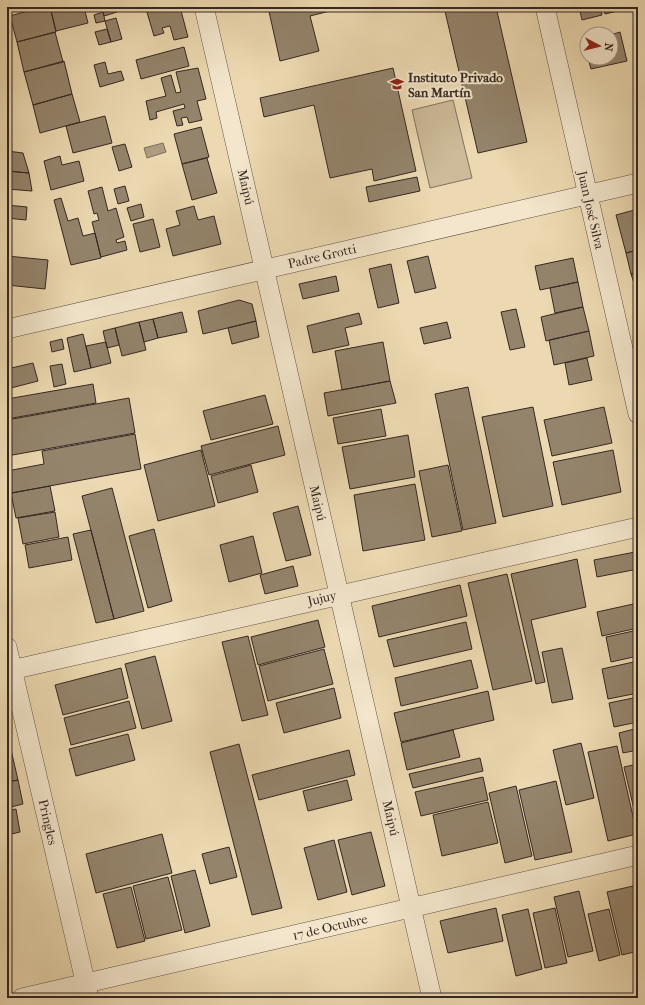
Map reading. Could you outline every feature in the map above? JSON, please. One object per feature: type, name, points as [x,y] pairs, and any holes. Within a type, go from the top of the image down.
[{"type":"street","name":"Maipú","points":[[204,7],[432,998]]},
{"type":"street","name":"Juan José Silva","points":[[545,7],[588,194],[631,347],[638,414]]},
{"type":"street","name":"Padre Grotti","points":[[7,329],[638,183]]},
{"type":"street","name":"Jujuy","points":[[9,670],[638,527]]},
{"type":"street","name":"Pringles","points":[[7,647],[9,670],[88,991]]},
{"type":"street","name":"17 de Octubre","points":[[22,998],[88,991],[411,908],[638,855]]},
{"type":"shaded area","points":[[453,100],[472,178],[430,188],[412,110]]},
{"type":"shaded area","points":[[163,143],[166,152],[147,158],[144,148]]},
{"type":"building","points":[[42,7],[50,7],[56,32],[17,42],[10,16]]},
{"type":"building","points":[[50,7],[84,7],[88,23],[56,31]]},
{"type":"building","points":[[102,7],[116,7],[117,12],[104,16]]},
{"type":"building","points":[[154,7],[180,7],[188,37],[174,40],[170,26],[162,28],[164,33],[154,36],[146,9]]},
{"type":"building","points":[[268,7],[346,7],[310,16],[319,51],[280,61]]},
{"type":"building","points":[[444,7],[496,7],[527,142],[478,153]]},
{"type":"building","points":[[579,7],[600,7],[602,15],[582,20]]},
{"type":"building","points":[[603,7],[630,7],[630,8],[605,14]]},
{"type":"building","points":[[103,12],[105,21],[96,23],[94,15]]},
{"type":"building","points":[[116,18],[122,39],[111,42],[105,21]]},
{"type":"building","points":[[107,29],[111,42],[99,45],[95,32]]},
{"type":"building","points":[[55,32],[63,62],[24,72],[17,42]]},
{"type":"building","points":[[619,32],[627,61],[619,63]]},
{"type":"building","points":[[184,47],[189,66],[141,79],[136,60]]},
{"type":"building","points":[[64,61],[72,94],[33,105],[24,72]]},
{"type":"building","points":[[105,62],[108,74],[121,71],[124,80],[100,87],[94,65]]},
{"type":"building","points":[[590,66],[604,66],[591,69]]},
{"type":"building","points":[[198,68],[206,99],[197,101],[202,120],[189,123],[187,117],[181,118],[183,125],[177,126],[173,111],[185,108],[184,104],[156,112],[157,118],[150,120],[146,101],[166,96],[161,78],[171,75],[176,93],[181,92],[176,72]]},
{"type":"building","points":[[393,68],[416,171],[374,181],[372,169],[330,178],[314,105],[264,117],[260,98]]},
{"type":"building","points":[[72,94],[80,122],[40,133],[33,105]]},
{"type":"building","points":[[105,116],[112,143],[73,153],[66,126]]},
{"type":"building","points":[[201,127],[209,157],[182,164],[174,134]]},
{"type":"building","points":[[125,144],[132,167],[119,171],[112,147]]},
{"type":"building","points":[[7,151],[23,153],[29,173],[7,171]]},
{"type":"building","points":[[60,156],[62,165],[79,161],[84,181],[51,190],[44,161]]},
{"type":"building","points":[[207,158],[217,193],[192,200],[182,164]]},
{"type":"building","points":[[7,171],[29,173],[32,191],[7,189]]},
{"type":"building","points":[[417,177],[420,191],[369,202],[366,187]]},
{"type":"building","points":[[125,186],[129,201],[118,204],[114,189]]},
{"type":"building","points":[[102,187],[108,211],[116,208],[124,237],[116,240],[117,243],[125,241],[127,250],[101,257],[92,222],[99,220],[97,213],[94,214],[88,191]]},
{"type":"building","points":[[61,198],[68,221],[78,218],[83,236],[95,233],[101,258],[71,265],[54,200]]},
{"type":"building","points":[[141,204],[144,217],[131,221],[127,208]]},
{"type":"building","points":[[7,205],[27,207],[26,220],[7,218]]},
{"type":"building","points":[[194,206],[198,220],[214,216],[221,244],[173,256],[166,229],[180,225],[176,211]]},
{"type":"building","points":[[638,209],[638,250],[626,253],[616,215]]},
{"type":"building","points":[[153,219],[160,247],[140,252],[133,224]]},
{"type":"building","points":[[638,250],[638,272],[631,274],[626,253]]},
{"type":"building","points":[[7,256],[48,260],[45,289],[7,285]]},
{"type":"building","points":[[428,256],[436,288],[415,293],[407,261]]},
{"type":"building","points":[[573,258],[578,282],[540,290],[535,266]]},
{"type":"building","points":[[391,264],[399,303],[378,308],[369,269]]},
{"type":"building","points":[[638,272],[638,285],[635,286],[631,274]]},
{"type":"building","points":[[336,276],[339,291],[303,299],[299,284]]},
{"type":"building","points":[[578,282],[583,307],[555,313],[550,288]]},
{"type":"building","points":[[638,285],[638,301],[635,286]]},
{"type":"building","points":[[239,300],[252,304],[256,321],[203,334],[198,311]]},
{"type":"building","points":[[583,307],[589,331],[546,341],[541,317]]},
{"type":"building","points":[[516,309],[525,347],[510,350],[501,312]]},
{"type":"building","points":[[182,312],[187,332],[158,338],[153,319]]},
{"type":"building","points":[[359,313],[362,324],[345,328],[349,345],[313,353],[307,326]]},
{"type":"building","points":[[153,319],[158,338],[144,342],[139,322]]},
{"type":"building","points":[[256,321],[259,337],[232,344],[228,328]]},
{"type":"building","points":[[139,322],[146,350],[122,356],[115,328]]},
{"type":"building","points":[[447,322],[451,338],[424,344],[420,328]]},
{"type":"building","points":[[115,328],[119,345],[107,348],[103,331]]},
{"type":"building","points":[[589,331],[594,356],[554,365],[549,340]]},
{"type":"building","points":[[83,334],[91,368],[74,372],[67,338]]},
{"type":"building","points":[[62,339],[64,349],[52,352],[50,342]]},
{"type":"building","points":[[106,342],[111,363],[91,368],[86,346]]},
{"type":"building","points":[[383,342],[390,381],[342,390],[335,351]]},
{"type":"building","points":[[587,358],[592,380],[569,385],[565,363]]},
{"type":"building","points":[[33,363],[38,381],[7,389],[7,369]]},
{"type":"building","points":[[62,364],[66,384],[54,387],[50,366]]},
{"type":"building","points":[[390,381],[396,403],[328,416],[324,393]]},
{"type":"building","points":[[93,384],[96,403],[7,419],[7,399]]},
{"type":"building","points":[[468,387],[496,523],[463,530],[435,394]]},
{"type":"building","points":[[265,395],[273,424],[211,440],[203,411]]},
{"type":"building","points":[[129,398],[135,433],[7,456],[7,420]]},
{"type":"building","points":[[533,407],[553,506],[503,517],[482,417]]},
{"type":"building","points":[[604,407],[612,443],[552,456],[544,420]]},
{"type":"building","points":[[381,409],[386,436],[338,444],[333,418]]},
{"type":"building","points":[[278,426],[285,455],[209,475],[201,446]]},
{"type":"building","points":[[135,434],[141,469],[12,493],[7,471],[44,464],[42,451]]},
{"type":"building","points":[[408,435],[415,477],[350,489],[342,447]]},
{"type":"building","points":[[201,450],[215,506],[158,521],[144,465]]},
{"type":"building","points":[[613,450],[621,492],[562,505],[553,462]]},
{"type":"building","points":[[251,465],[258,492],[218,503],[211,476]]},
{"type":"building","points":[[448,465],[462,531],[432,537],[419,471]]},
{"type":"building","points":[[415,484],[425,540],[363,551],[354,495]]},
{"type":"building","points":[[50,486],[55,511],[16,518],[11,493]]},
{"type":"building","points":[[112,488],[144,611],[114,619],[82,496]]},
{"type":"building","points":[[298,506],[311,555],[286,561],[273,513]]},
{"type":"building","points":[[55,512],[59,537],[23,544],[18,518]]},
{"type":"building","points":[[154,529],[172,601],[148,608],[129,536]]},
{"type":"building","points":[[91,530],[114,619],[96,623],[73,534]]},
{"type":"building","points":[[253,536],[262,573],[229,582],[220,545]]},
{"type":"building","points":[[68,537],[72,560],[29,568],[25,545]]},
{"type":"building","points":[[635,552],[638,569],[597,577],[594,560]]},
{"type":"building","points":[[577,559],[586,607],[531,620],[545,682],[536,684],[511,574]]},
{"type":"building","points":[[293,566],[298,586],[265,594],[260,575]]},
{"type":"building","points":[[507,574],[532,681],[493,690],[468,583]]},
{"type":"building","points":[[460,585],[467,616],[379,637],[372,606]]},
{"type":"building","points":[[638,603],[638,628],[602,636],[597,612]]},
{"type":"building","points":[[318,620],[325,647],[258,665],[251,637]]},
{"type":"building","points":[[466,622],[472,649],[394,667],[387,640]]},
{"type":"building","points":[[638,630],[638,656],[611,662],[606,637]]},
{"type":"building","points":[[248,636],[268,715],[242,721],[222,642]]},
{"type":"building","points":[[562,648],[573,699],[552,703],[542,652]]},
{"type":"building","points":[[324,649],[333,684],[268,701],[259,666]]},
{"type":"building","points":[[155,656],[172,721],[142,729],[125,664]]},
{"type":"building","points":[[471,660],[478,688],[401,706],[395,678]]},
{"type":"building","points":[[638,661],[638,693],[608,699],[602,669]]},
{"type":"building","points":[[121,668],[128,698],[63,715],[55,685]]},
{"type":"building","points":[[334,688],[341,718],[284,733],[276,703]]},
{"type":"building","points":[[488,691],[494,720],[401,742],[394,713]]},
{"type":"building","points":[[638,697],[638,722],[614,727],[609,703]]},
{"type":"building","points":[[129,701],[136,728],[71,745],[64,718]]},
{"type":"building","points":[[638,728],[638,750],[623,753],[619,733]]},
{"type":"building","points":[[453,730],[460,757],[407,770],[401,743]]},
{"type":"building","points":[[7,732],[12,754],[7,755]]},
{"type":"building","points":[[128,734],[135,760],[76,776],[69,749]]},
{"type":"building","points":[[581,743],[594,798],[566,805],[553,750]]},
{"type":"building","points":[[239,744],[282,908],[252,915],[210,752]]},
{"type":"building","points":[[617,746],[637,834],[608,841],[588,752]]},
{"type":"building","points":[[349,750],[355,775],[259,800],[252,775]]},
{"type":"building","points":[[12,754],[18,780],[7,782],[7,755]]},
{"type":"building","points":[[480,758],[483,771],[413,788],[409,774]]},
{"type":"building","points":[[638,764],[638,822],[637,822],[624,767]]},
{"type":"building","points":[[483,777],[488,800],[421,816],[415,792]]},
{"type":"building","points":[[18,780],[23,804],[7,808],[7,782]]},
{"type":"building","points":[[347,780],[352,800],[308,811],[303,791]]},
{"type":"building","points":[[556,781],[572,852],[535,860],[519,790]]},
{"type":"building","points":[[516,786],[532,856],[505,863],[489,793]]},
{"type":"building","points":[[488,802],[498,843],[442,856],[433,815]]},
{"type":"building","points":[[16,809],[20,832],[7,835],[7,811]]},
{"type":"building","points":[[371,832],[385,886],[352,895],[338,840]]},
{"type":"building","points":[[162,834],[172,873],[96,893],[86,854]]},
{"type":"building","points":[[334,840],[347,892],[318,900],[304,848]]},
{"type":"building","points":[[229,847],[237,877],[210,884],[202,854]]},
{"type":"building","points":[[195,870],[210,926],[185,933],[171,876]]},
{"type":"building","points":[[168,877],[182,930],[146,939],[133,886]]},
{"type":"building","points":[[638,881],[638,897],[635,882]]},
{"type":"building","points":[[633,886],[638,905],[638,951],[622,955],[607,892]]},
{"type":"building","points":[[131,887],[145,941],[117,948],[103,894]]},
{"type":"building","points":[[579,891],[593,951],[568,957],[554,897]]},
{"type":"building","points":[[496,908],[503,941],[448,953],[440,921]]},
{"type":"building","points":[[555,908],[567,963],[545,968],[533,913]]},
{"type":"building","points":[[528,909],[542,969],[516,976],[502,915]]},
{"type":"building","points":[[609,909],[620,955],[599,961],[588,914]]},
{"type":"place","name":"Instituto Privado San Martín","points":[[397,84]]}]
